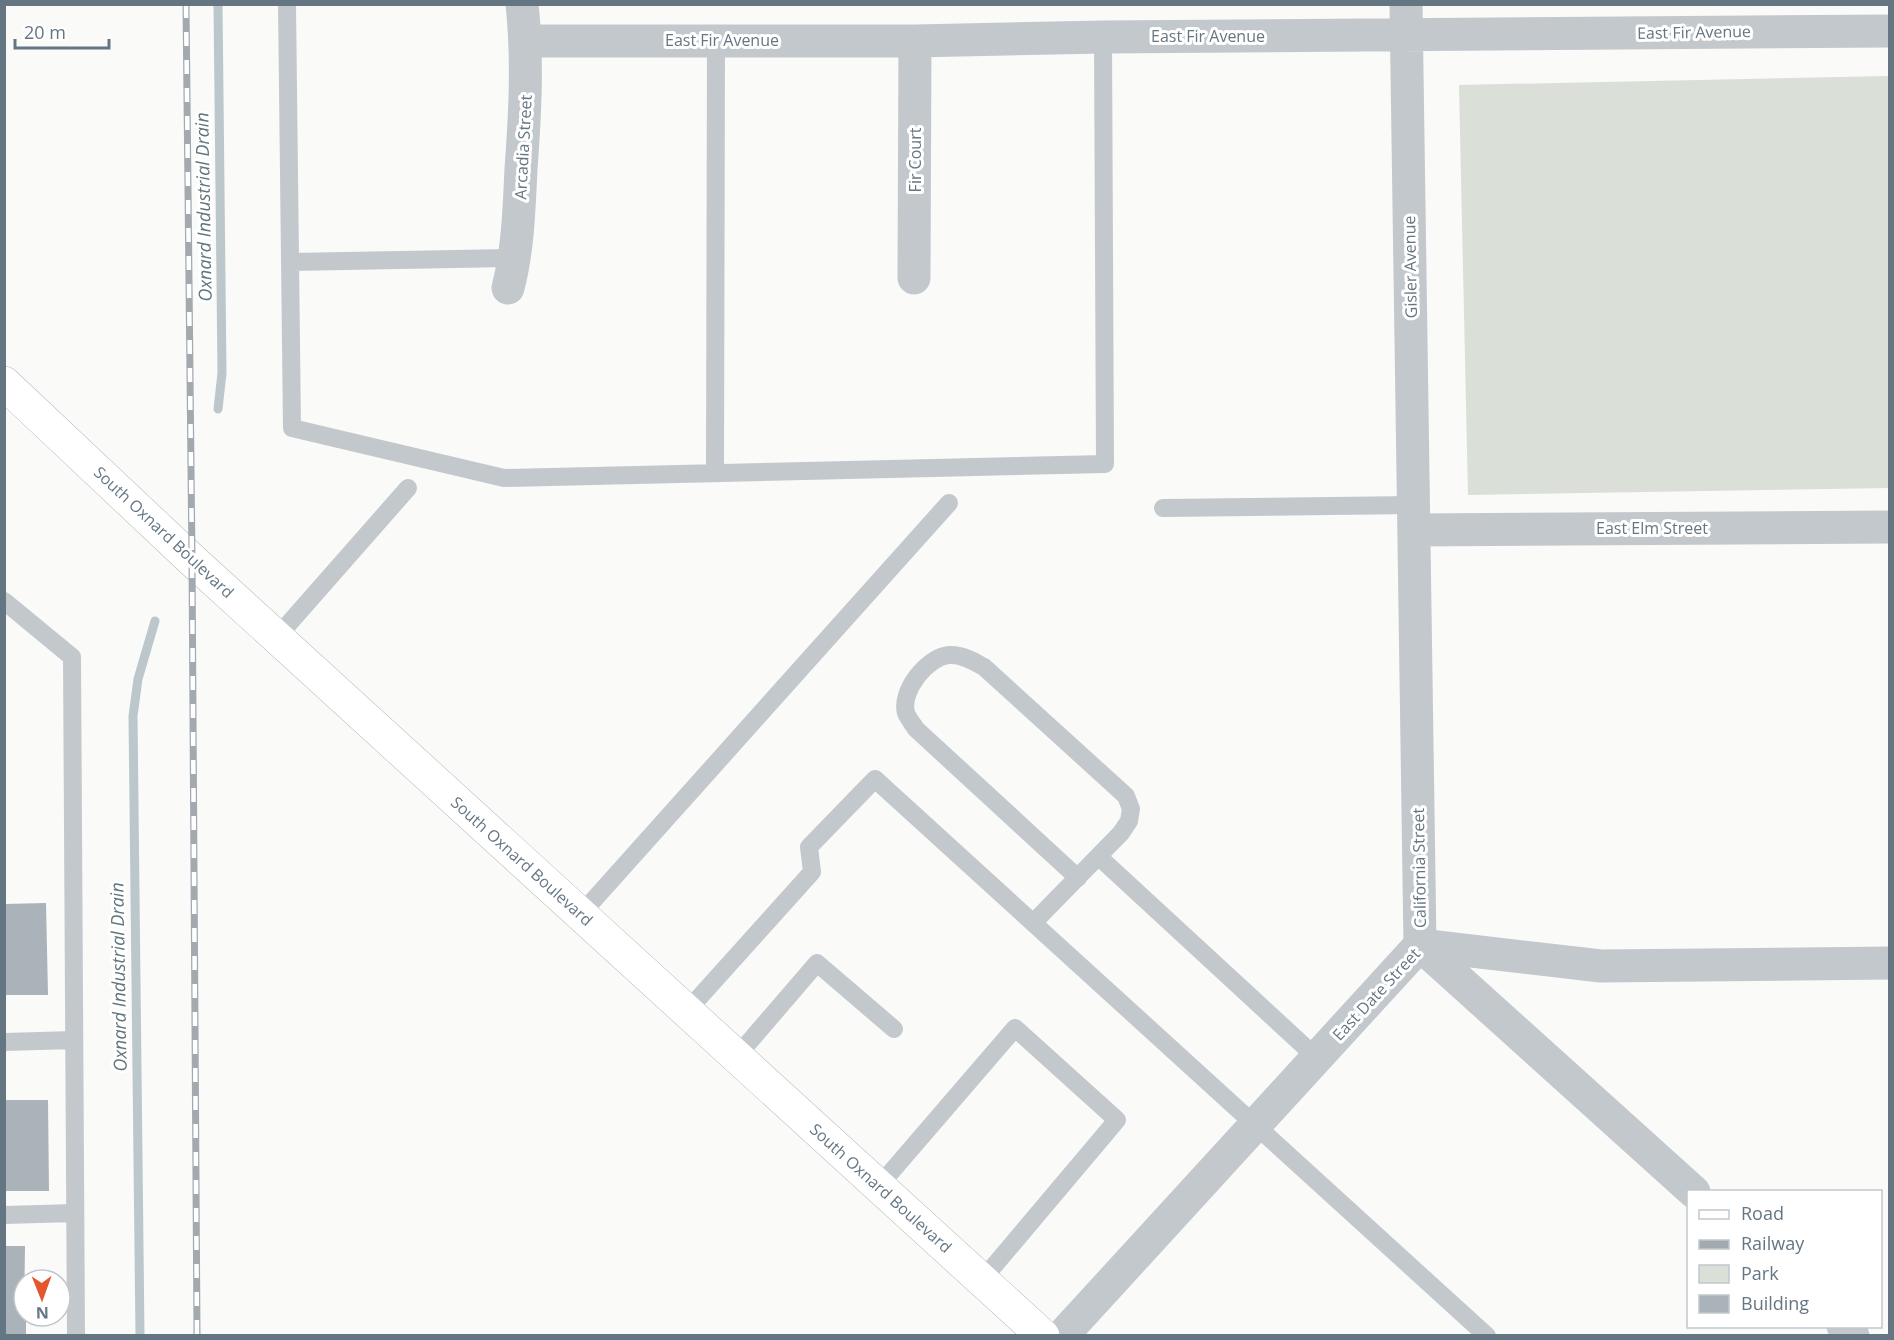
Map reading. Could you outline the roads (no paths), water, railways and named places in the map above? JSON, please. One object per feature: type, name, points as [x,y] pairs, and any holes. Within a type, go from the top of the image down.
[{"type":"main road","name":"South Oxnard Boulevard","points":[[4,383],[277,637],[1043,1335]]},
{"type":"street","name":"Arcadia Street","points":[[512,273],[526,86],[526,41],[522,4]]},
{"type":"street","name":"East Fir Avenue","points":[[526,41],[915,41],[1103,37],[1406,20],[1890,31]]},
{"type":"street","name":"Gisler Avenue","points":[[1406,20],[1414,518]]},
{"type":"street","name":"Fir Court","points":[[914,278],[915,41]]},
{"type":"street","name":"East Elm Street","points":[[1414,518],[1890,527]]},
{"type":"street","name":"California Street","points":[[1414,518],[1420,945],[1693,1190]]},
{"type":"street","name":"East Date Street","points":[[1062,1335],[1420,945],[1601,966],[1890,963]]},
{"type":"lane","points":[[287,4],[292,428],[504,478],[1105,465],[1103,37]]},
{"type":"lane","points":[[715,472],[716,40]]},
{"type":"lane","points":[[290,262],[512,273]]},
{"type":"lane","points":[[277,637],[408,488]]},
{"type":"lane","points":[[580,914],[949,503]]},
{"type":"lane","points":[[1163,508],[1414,518]]},
{"type":"lane","points":[[4,601],[72,657],[76,1335]]},
{"type":"lane","points":[[1033,923],[1078,878],[1099,857],[1121,834],[1129,821],[1131,809],[1126,796],[984,667],[967,658],[949,655],[931,661],[916,677],[906,699],[906,714],[916,729],[1078,878]]},
{"type":"lane","points":[[687,1011],[812,872],[809,847],[875,779],[1487,1335]]},
{"type":"lane","points":[[1099,857],[1317,1058]]},
{"type":"lane","points":[[737,1056],[817,963],[894,1029]]},
{"type":"lane","points":[[879,1186],[1015,1028],[1117,1120],[982,1280]]},
{"type":"lane","points":[[4,1042],[74,1040]]},
{"type":"lane","points":[[4,1215],[75,1213]]},
{"type":"waterway","name":"Oxnard Industrial Drain","points":[[218,4],[222,373],[218,409]]},
{"type":"waterway","name":"Oxnard Industrial Drain","points":[[140,1336],[133,716],[138,679],[155,621]]},
{"type":"railway","points":[[186,4],[197,1336]]}]
